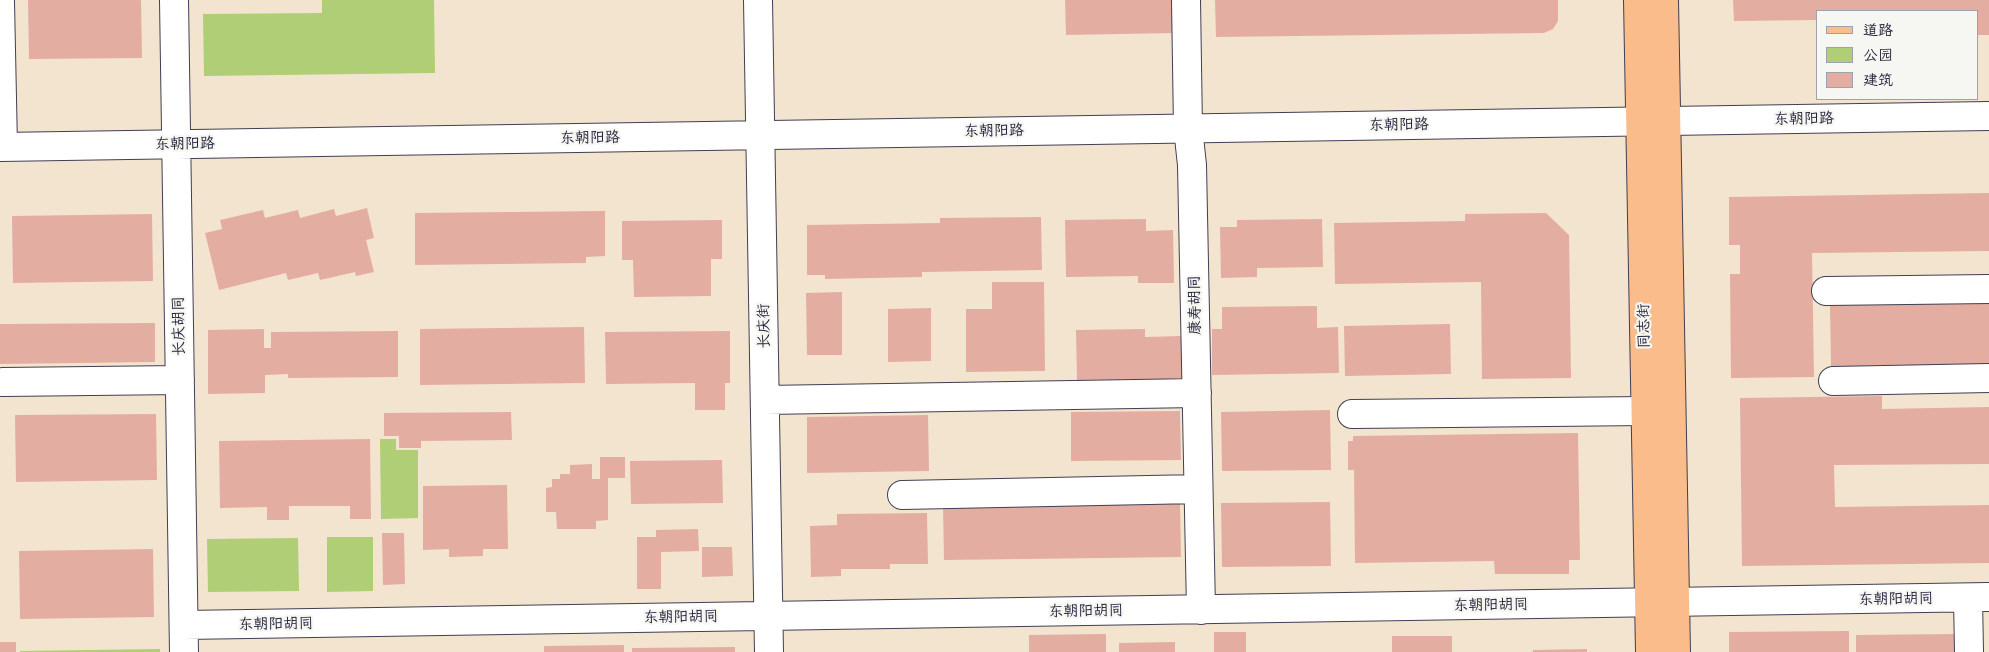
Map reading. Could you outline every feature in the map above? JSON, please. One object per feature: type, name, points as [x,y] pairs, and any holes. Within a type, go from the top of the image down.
[{"type":"main road","name":"同志街","points":[[1638,0],[1653,121],[1662,602],[1650,652]]},
{"type":"main road","name":"同志街","points":[[1664,0],[1653,121],[1646,411],[1662,602],[1676,652]]},
{"type":"street","name":"长庆胡同","points":[[174,0],[184,652]]},
{"type":"street","name":"长庆街","points":[[758,0],[768,652]]},
{"type":"street","name":"康寿胡同","points":[[1186,0],[1188,128],[1192,165],[1201,610]]},
{"type":"street","points":[[0,2],[2,147]]},
{"type":"street","name":"东朝阳路","points":[[2,147],[1989,116]]},
{"type":"street","points":[[1826,291],[1989,289]]},
{"type":"street","points":[[1833,381],[1989,378]]},
{"type":"street","points":[[3,382],[180,380]]},
{"type":"street","points":[[765,400],[1197,393]]},
{"type":"street","points":[[1352,414],[1646,411]]},
{"type":"street","points":[[902,495],[1198,489]]},
{"type":"street","points":[[1969,652],[1979,598]]},
{"type":"street","name":"东朝阳胡同","points":[[184,625],[1979,598]]},
{"type":"green space","points":[[322,0],[434,0],[435,73],[204,76],[203,14],[322,13]]},
{"type":"green space","points":[[380,439],[396,439],[396,450],[418,450],[418,518],[381,519]]},
{"type":"green space","points":[[327,537],[373,537],[373,591],[327,592]]},
{"type":"green space","points":[[298,538],[299,591],[208,592],[207,539]]},
{"type":"green space","points":[[160,649],[160,652],[20,652],[20,651]]},
{"type":"building","points":[[28,0],[141,0],[142,58],[29,59]]},
{"type":"building","points":[[1065,0],[1173,0],[1174,33],[1066,35]]},
{"type":"building","points":[[1215,0],[1558,0],[1558,21],[1553,29],[1544,33],[1216,37]]},
{"type":"building","points":[[1733,0],[1989,0],[1989,35],[1979,35],[1979,10],[1816,10],[1816,20],[1734,21]]},
{"type":"building","points":[[1989,193],[1989,251],[1812,253],[1814,377],[1731,378],[1730,274],[1740,274],[1740,245],[1729,245],[1729,197]]},
{"type":"building","points":[[367,208],[374,238],[366,240],[374,272],[356,276],[355,272],[320,280],[318,273],[288,280],[286,273],[219,290],[205,233],[222,229],[220,220],[263,210],[265,218],[298,210],[300,218],[334,209],[336,216]]},
{"type":"building","points":[[605,211],[605,256],[586,257],[586,263],[415,265],[415,213]]},
{"type":"building","points":[[1546,213],[1569,235],[1571,378],[1482,379],[1481,282],[1335,284],[1334,223],[1465,221],[1465,214]]},
{"type":"building","points":[[152,214],[153,281],[13,283],[12,216]]},
{"type":"building","points":[[1041,217],[1042,270],[922,272],[922,277],[825,279],[825,275],[807,275],[807,225],[940,223],[940,218]]},
{"type":"building","points":[[1146,219],[1146,231],[1173,230],[1174,283],[1138,283],[1138,276],[1066,277],[1065,220]]},
{"type":"building","points":[[1322,219],[1323,267],[1257,268],[1257,277],[1221,278],[1220,227],[1237,227],[1237,220]]},
{"type":"building","points":[[722,220],[722,259],[711,259],[711,296],[634,297],[633,260],[622,260],[622,221]]},
{"type":"building","points":[[992,282],[1044,282],[1045,371],[966,372],[966,309],[992,309]]},
{"type":"building","points":[[842,292],[842,355],[807,355],[806,293]]},
{"type":"building","points":[[1989,303],[1989,365],[1831,367],[1830,305]]},
{"type":"building","points":[[1317,306],[1317,328],[1338,327],[1339,373],[1212,375],[1212,329],[1222,329],[1222,307]]},
{"type":"building","points":[[931,308],[931,361],[888,362],[888,309]]},
{"type":"building","points":[[155,323],[155,362],[0,364],[0,324]]},
{"type":"building","points":[[1450,324],[1451,374],[1345,376],[1344,326]]},
{"type":"building","points":[[584,327],[585,383],[420,385],[420,329]]},
{"type":"building","points":[[264,329],[264,348],[271,348],[271,332],[398,331],[398,377],[288,378],[288,374],[265,375],[265,393],[208,394],[208,330]]},
{"type":"building","points":[[1145,329],[1145,337],[1182,336],[1182,379],[1077,380],[1076,330]]},
{"type":"building","points":[[730,331],[730,383],[725,383],[725,410],[695,410],[695,383],[606,384],[605,332]]},
{"type":"building","points":[[1882,396],[1882,409],[1989,407],[1989,464],[1834,465],[1835,507],[1989,505],[1989,563],[1742,566],[1740,398]]},
{"type":"building","points":[[1330,410],[1331,470],[1222,471],[1221,412]]},
{"type":"building","points":[[1180,411],[1181,460],[1071,461],[1071,412]]},
{"type":"building","points":[[511,412],[512,440],[421,441],[421,448],[399,448],[399,436],[384,436],[384,413]]},
{"type":"building","points":[[156,414],[157,480],[16,482],[15,415]]},
{"type":"building","points":[[928,415],[929,471],[807,473],[807,417]]},
{"type":"building","points":[[1578,433],[1580,560],[1569,560],[1569,574],[1495,574],[1494,561],[1355,563],[1354,470],[1348,470],[1348,441],[1353,441],[1353,436]]},
{"type":"building","points":[[370,439],[371,519],[350,519],[350,506],[289,506],[289,520],[267,520],[267,507],[220,508],[219,441]]},
{"type":"building","points":[[600,457],[625,457],[625,478],[608,478],[608,520],[596,521],[596,529],[557,529],[556,512],[546,512],[546,488],[552,487],[552,479],[560,479],[560,474],[570,474],[570,465],[592,464],[592,479],[600,479]]},
{"type":"building","points":[[722,460],[723,503],[631,504],[630,461]]},
{"type":"building","points":[[507,485],[508,549],[483,549],[483,556],[449,557],[449,549],[423,550],[423,486]]},
{"type":"building","points":[[1330,502],[1331,566],[1222,567],[1221,503]]},
{"type":"building","points":[[1180,503],[1181,557],[944,560],[943,506]]},
{"type":"building","points":[[927,513],[928,564],[890,564],[890,569],[841,569],[841,576],[811,577],[810,526],[837,525],[837,514]]},
{"type":"building","points":[[698,529],[699,551],[661,552],[661,589],[637,589],[637,537],[656,537],[656,530]]},
{"type":"building","points":[[382,533],[404,533],[405,584],[383,585]]},
{"type":"building","points":[[702,547],[732,547],[733,576],[702,577]]},
{"type":"building","points":[[153,549],[154,617],[20,619],[19,551]]},
{"type":"building","points":[[1849,631],[1849,652],[1729,652],[1729,632]]},
{"type":"building","points":[[1214,632],[1246,632],[1246,652],[1214,652]]},
{"type":"building","points":[[1106,634],[1106,652],[1029,652],[1029,635]]},
{"type":"building","points":[[1958,634],[1959,652],[1856,652],[1856,635]]},
{"type":"building","points":[[1392,636],[1452,636],[1452,652],[1392,652]]},
{"type":"building","points":[[0,642],[16,642],[16,652],[0,652]]},
{"type":"building","points":[[1175,642],[1175,652],[1119,652],[1119,643]]},
{"type":"building","points":[[624,645],[624,652],[544,652],[544,646]]},
{"type":"building","points":[[735,647],[735,652],[632,652],[632,648]]},
{"type":"building","points":[[1587,649],[1587,652],[1533,652],[1533,650]]}]
